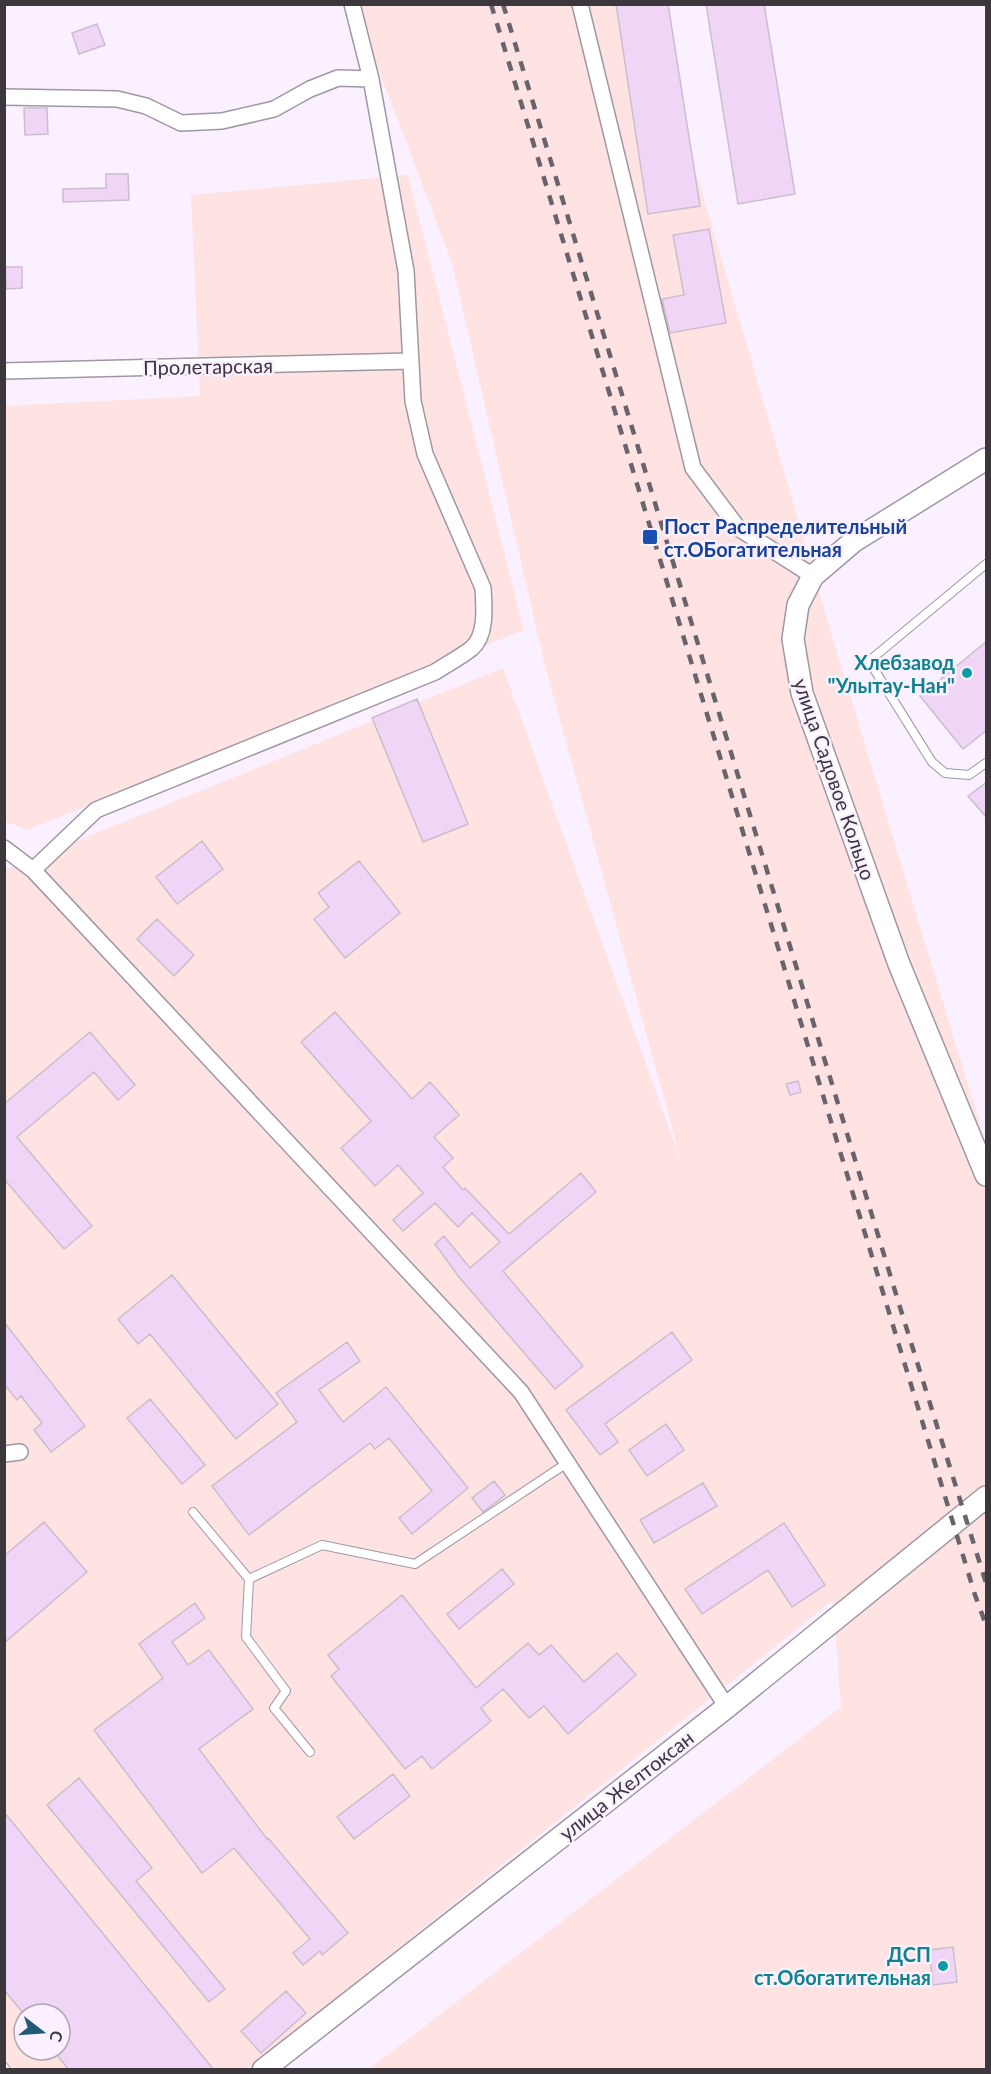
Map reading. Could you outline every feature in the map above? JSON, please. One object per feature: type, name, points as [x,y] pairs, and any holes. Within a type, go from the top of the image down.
[{"type":"main road","name":"улица Садовое Кольцо","points":[[987,459],[854,540],[813,576],[798,606],[793,639],[802,693],[899,964],[987,1175]]},
{"type":"main road","name":"улица Желтоксан","points":[[263,2070],[727,1707],[987,1497]]},
{"type":"street","points":[[33,870],[96,810],[435,672],[474,646],[481,631],[483,588],[425,454],[413,401],[406,271],[370,79],[352,4]]},
{"type":"street","points":[[580,4],[693,468],[738,528],[813,576]]},
{"type":"street","points":[[4,97],[117,99],[146,106],[181,123],[222,121],[274,109],[310,89],[338,78],[370,79]]},
{"type":"street","name":"Пролетарская","points":[[4,371],[411,361]]},
{"type":"street","points":[[4,848],[33,870],[521,1392],[727,1707]]},
{"type":"lane","points":[[987,564],[869,661],[932,762],[945,773],[969,775],[987,762]]},
{"type":"lane","points":[[249,1579],[322,1545],[415,1564],[567,1463]]},
{"type":"lane","points":[[193,1512],[249,1579],[246,1637],[286,1691],[274,1708],[310,1752]]},
{"type":"shaded area","points":[[354,5],[647,5],[836,649],[986,1144],[986,2069],[369,2069],[841,1707],[833,1600],[247,2069],[5,2070],[5,870],[503,668],[682,1164],[544,662],[452,263]]},
{"type":"shaded area","points":[[408,175],[524,630],[27,830],[5,821],[4,406],[200,396],[191,195]]},
{"type":"building","points":[[616,4],[668,4],[700,206],[648,214]]},
{"type":"building","points":[[706,4],[764,4],[795,194],[738,204]]},
{"type":"building","points":[[97,24],[105,45],[79,54],[72,33]]},
{"type":"building","points":[[24,108],[47,108],[48,134],[25,135]]},
{"type":"building","points":[[106,174],[128,174],[129,200],[63,202],[63,189],[106,188]]},
{"type":"building","points":[[709,229],[726,323],[670,333],[662,299],[684,295],[673,235]]},
{"type":"building","points":[[5,267],[22,267],[22,288],[6,289]]},
{"type":"building","name":"Хлебзавод \"Улытау-Нан\"","points":[[987,641],[987,730],[963,749],[920,696]]},
{"type":"building","points":[[417,699],[468,824],[423,842],[372,718]]},
{"type":"building","points":[[987,782],[987,818],[968,796]]},
{"type":"building","points":[[202,841],[223,869],[177,904],[156,877]]},
{"type":"building","points":[[359,861],[400,913],[345,958],[314,919],[329,907],[318,893]]},
{"type":"building","points":[[157,919],[194,955],[174,976],[137,939]]},
{"type":"building","points":[[335,1012],[412,1099],[430,1082],[459,1115],[434,1137],[453,1158],[443,1167],[463,1190],[465,1188],[509,1234],[581,1173],[596,1192],[503,1271],[583,1366],[555,1389],[459,1277],[435,1244],[444,1236],[470,1268],[500,1242],[472,1213],[458,1227],[435,1203],[403,1231],[393,1220],[423,1193],[398,1165],[375,1186],[341,1148],[371,1121],[301,1042]]},
{"type":"building","points":[[90,1032],[135,1085],[118,1100],[94,1072],[17,1137],[92,1226],[64,1249],[4,1179],[4,1104]]},
{"type":"building","points":[[798,1081],[801,1092],[790,1095],[786,1084]]},
{"type":"building","points":[[172,1275],[278,1404],[236,1439],[150,1334],[138,1344],[118,1319]]},
{"type":"building","points":[[4,1322],[85,1426],[51,1452],[34,1430],[42,1423],[21,1396],[17,1400],[4,1384]]},
{"type":"building","points":[[672,1332],[692,1360],[605,1424],[618,1442],[600,1455],[566,1410]]},
{"type":"building","points":[[347,1342],[360,1361],[319,1390],[343,1422],[386,1387],[468,1488],[412,1534],[399,1518],[432,1491],[389,1438],[375,1449],[370,1443],[249,1535],[212,1486],[297,1422],[276,1393]]},
{"type":"building","points":[[150,1399],[205,1465],[182,1484],[127,1418]]},
{"type":"building","points":[[666,1424],[684,1450],[647,1476],[629,1450]]},
{"type":"building","points":[[494,1481],[505,1495],[483,1512],[472,1498]]},
{"type":"building","points":[[703,1483],[717,1506],[654,1543],[640,1520]]},
{"type":"building","points":[[44,1522],[87,1572],[4,1643],[4,1556]]},
{"type":"building","points":[[784,1523],[825,1585],[792,1607],[768,1570],[702,1614],[685,1589]]},
{"type":"building","points":[[502,1569],[514,1584],[459,1629],[447,1614]]},
{"type":"building","points":[[402,1595],[476,1688],[528,1643],[539,1655],[551,1645],[584,1682],[617,1653],[636,1675],[568,1734],[544,1706],[529,1718],[503,1689],[481,1708],[491,1721],[432,1769],[422,1756],[405,1769],[331,1676],[339,1669],[328,1655]]},
{"type":"building","points":[[195,1603],[205,1618],[172,1642],[188,1665],[209,1650],[253,1709],[199,1749],[267,1839],[348,1933],[322,1955],[320,1951],[303,1965],[293,1953],[310,1939],[234,1848],[202,1873],[94,1730],[163,1678],[139,1644]]},
{"type":"building","points":[[393,1774],[410,1796],[354,1839],[337,1817]]},
{"type":"building","points":[[79,1778],[152,1868],[136,1881],[225,1989],[209,2002],[47,1805]]},
{"type":"building","points":[[4,1812],[214,2070],[69,2070],[63,2062],[72,2062],[72,2002],[14,2002],[4,1990]]},
{"type":"building","name":"ДСП ст.Обогатительная","points":[[953,1947],[957,1982],[933,1985],[929,1950]]},
{"type":"building","points":[[286,1991],[306,2013],[261,2053],[241,2031]]},
{"type":"railway","points":[[491,4],[986,1625]]},
{"type":"railway","points":[[503,4],[986,1583]]},
{"type":"place","name":"Пост Распределительный ст.ОБогатительная","points":[[650,537]]},
{"type":"place","name":"Хлебзавод \"Улытау-Нан\"","points":[[967,673]]},
{"type":"place","name":"ДСП ст.Обогатительная","points":[[943,1966]]}]
